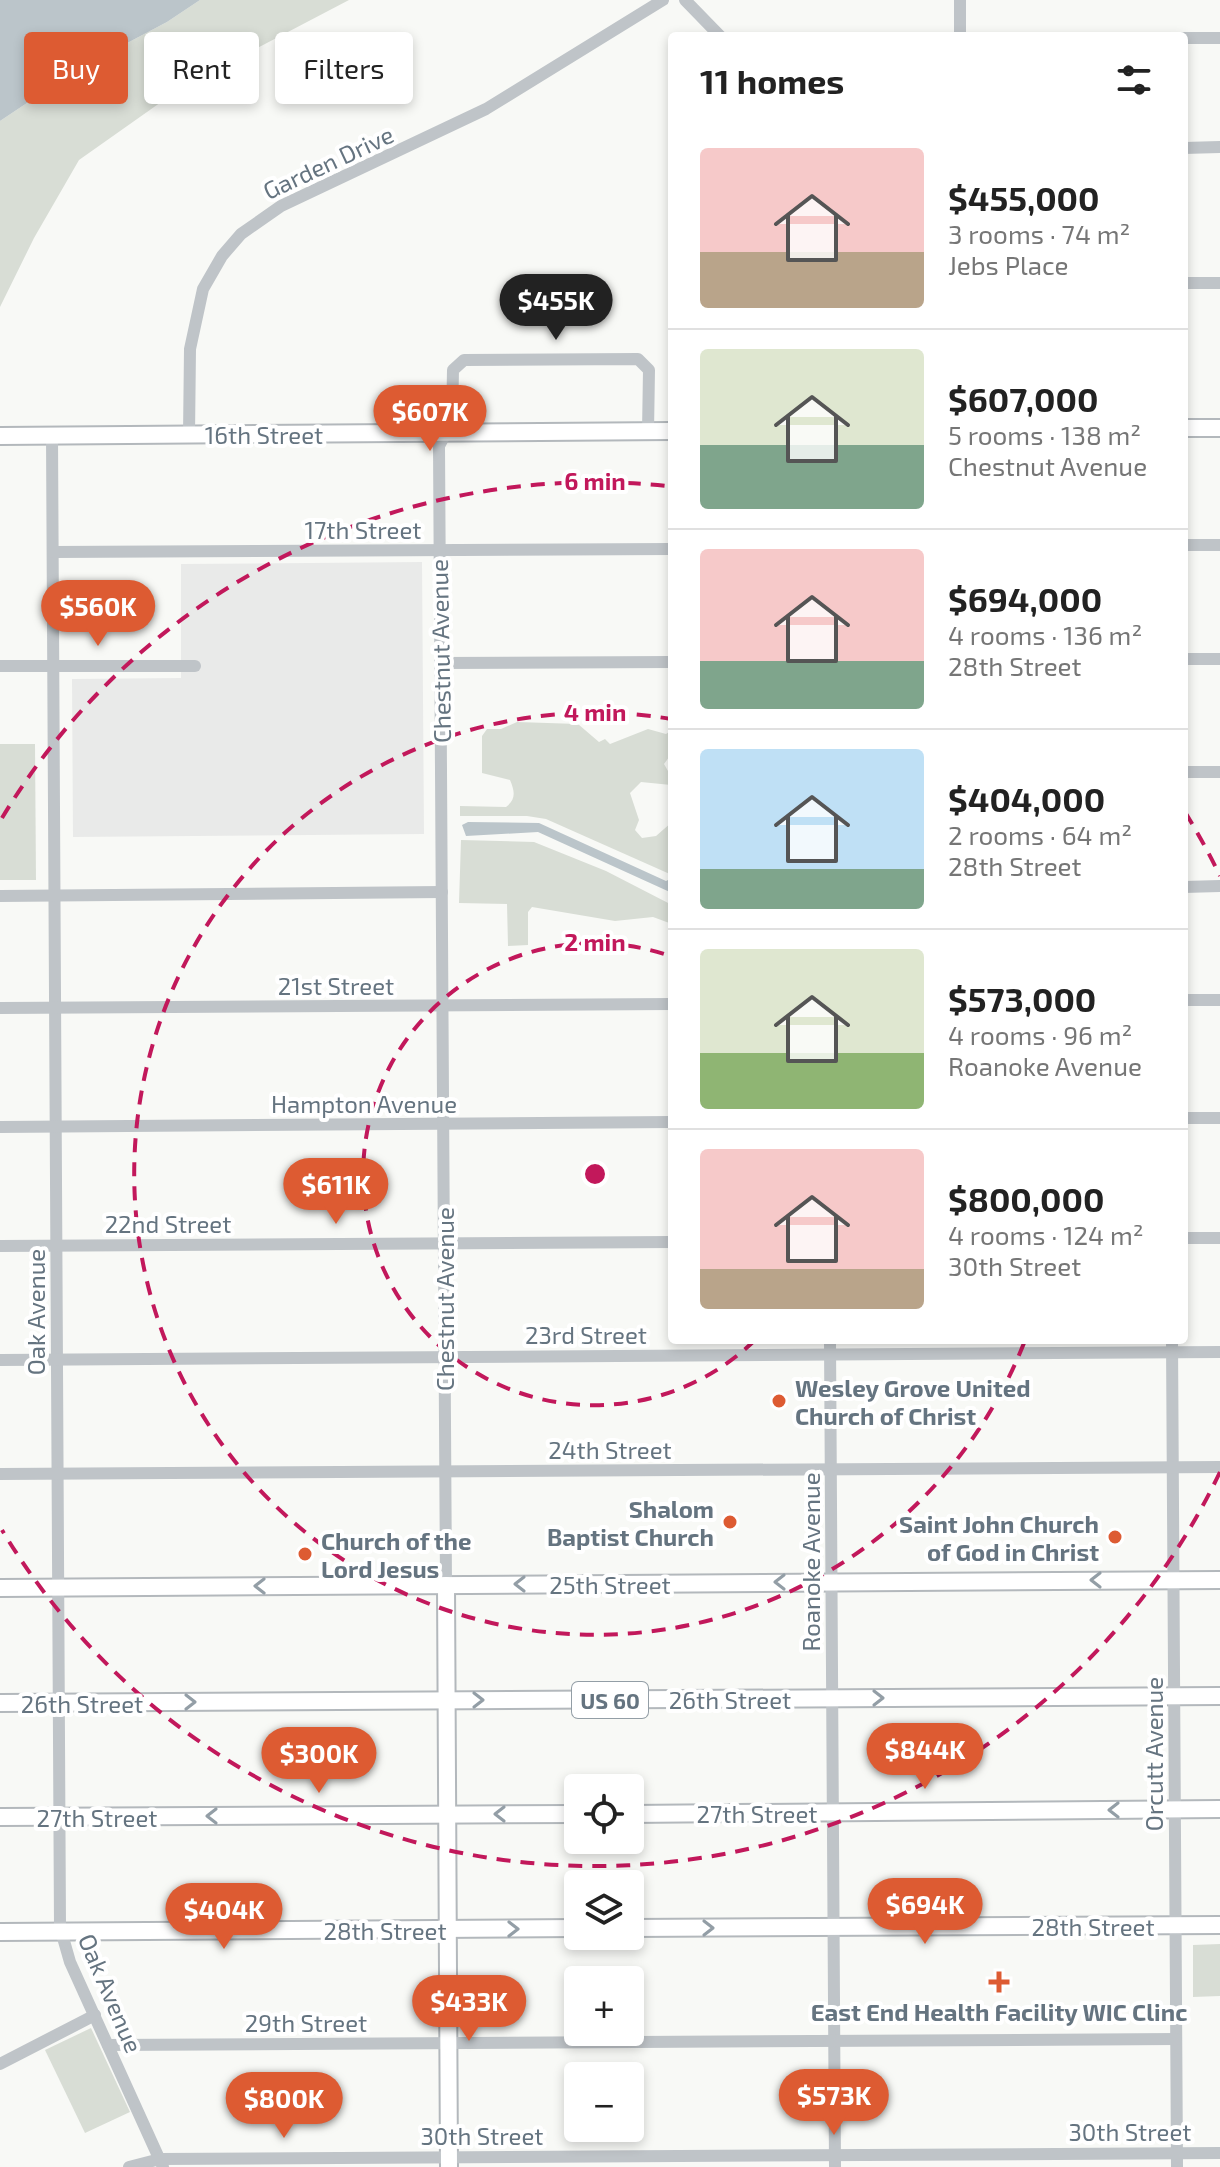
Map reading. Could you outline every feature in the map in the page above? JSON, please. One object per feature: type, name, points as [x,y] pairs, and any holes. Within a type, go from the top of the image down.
[{"type":"main road","points":[[1188,428],[1220,428]]},
{"type":"main road","name":"16th Street","points":[[0,436],[668,431]]},
{"type":"main road","name":"25th Street","points":[[0,1588],[1220,1580]]},
{"type":"main road","name":"Chestnut Avenue","points":[[446,1585],[449,2162]]},
{"type":"main road","name":"26th Street","points":[[0,1703],[1220,1696]]},
{"type":"main road","name":"27th Street","points":[[644,1814],[1220,1809]]},
{"type":"main road","name":"27th Street","points":[[0,1817],[564,1814]]},
{"type":"main road","name":"28th Street","points":[[644,1928],[1220,1925]]},
{"type":"main road","name":"28th Street","points":[[0,1932],[564,1928]]},
{"type":"street","name":"Garden Drive","points":[[189,435],[190,349],[203,289],[222,256],[241,234],[281,206],[486,109],[663,0]]},
{"type":"street","points":[[685,0],[716,32]]},
{"type":"street","points":[[960,0],[960,32]]},
{"type":"street","points":[[1188,38],[1220,38]]},
{"type":"street","points":[[1188,148],[1220,147]]},
{"type":"street","points":[[1188,283],[1220,283]]},
{"type":"street","name":"Chestnut Avenue","points":[[446,1585],[439,446],[452,422],[453,370],[464,360],[643,361],[649,370],[648,432]]},
{"type":"street","name":"Oak Avenue","points":[[52,436],[61,1932],[70,1962],[162,2163]]},
{"type":"street","points":[[1188,545],[1220,545]]},
{"type":"street","name":"17th Street","points":[[53,552],[668,549]]},
{"type":"street","points":[[1188,659],[1220,659]]},
{"type":"street","points":[[440,663],[668,662]]},
{"type":"street","points":[[0,666],[195,666]]},
{"type":"street","points":[[1188,772],[1220,772]]},
{"type":"street","points":[[1188,887],[1220,886]]},
{"type":"street","points":[[0,896],[442,892]]},
{"type":"street","points":[[1188,1000],[1220,1000]]},
{"type":"street","name":"21st Street","points":[[0,1008],[668,1004]]},
{"type":"street","points":[[1188,1118],[1220,1118]]},
{"type":"street","name":"Hampton Avenue","points":[[0,1127],[668,1122]]},
{"type":"street","points":[[1188,1238],[1220,1238]]},
{"type":"street","name":"22nd Street","points":[[0,1246],[668,1242]]},
{"type":"street","name":"Roanoke Avenue","points":[[830,1344],[835,2161]]},
{"type":"street","name":"23rd Street","points":[[0,1360],[830,1355],[1172,1346],[1220,1352]]},
{"type":"street","name":"Orcutt Avenue","points":[[1172,1346],[1177,2167]]},
{"type":"street","name":"24th Street","points":[[0,1474],[1220,1467]]},
{"type":"street","points":[[0,2064],[95,2015]]},
{"type":"street","name":"29th Street","points":[[108,2045],[1176,2039]]},
{"type":"street","name":"30th Street","points":[[129,2167],[162,2163],[835,2161],[1220,2153]]},
{"type":"shaded area","points":[[0,0],[200,0],[128,43],[128,32],[24,32],[26,104],[0,121]]},
{"type":"shaded area","points":[[200,0],[349,0],[288,32],[275,32],[275,39],[259,47],[259,32],[148,32]]},
{"type":"shaded area","points":[[144,34],[144,104],[158,104],[79,160],[34,238],[0,307],[0,121],[26,104],[128,104],[128,43]]},
{"type":"shaded area","points":[[422,562],[424,834],[73,837],[72,679],[181,678],[181,564]]},
{"type":"shaded area","points":[[517,722],[578,724],[599,742],[605,739],[610,744],[648,729],[668,733],[668,758],[664,764],[668,771],[668,785],[641,782],[630,793],[639,820],[635,830],[642,838],[656,836],[668,826],[668,873],[546,819],[460,816],[460,806],[506,807],[512,801],[514,792],[510,780],[482,773],[482,736],[487,729],[501,729]]},
{"type":"shaded area","points":[[0,744],[35,744],[36,880],[0,880]]},
{"type":"shaded area","points":[[468,822],[539,823],[668,880],[668,891],[538,832],[466,836],[462,825]]},
{"type":"shaded area","points":[[461,840],[534,842],[606,871],[668,903],[668,923],[653,917],[615,921],[532,907],[528,912],[528,945],[508,946],[507,904],[459,903]]},
{"type":"shaded area","points":[[1220,1944],[1220,1996],[1193,1997],[1193,1945]]},
{"type":"shaded area","points":[[91,2028],[130,2112],[85,2133],[45,2050]]},
{"type":"place","name":"Wesley Grove United Church of Christ","points":[[779,1401]]},
{"type":"place","name":"Shalom Baptist Church","points":[[730,1522]]},
{"type":"place","name":"Saint John Church of God in Christ","points":[[1115,1537]]},
{"type":"place","name":"Church of the Lord Jesus","points":[[305,1554]]},
{"type":"place","name":"East End Health Facility WIC Clinc","points":[[999,1982]]}]
